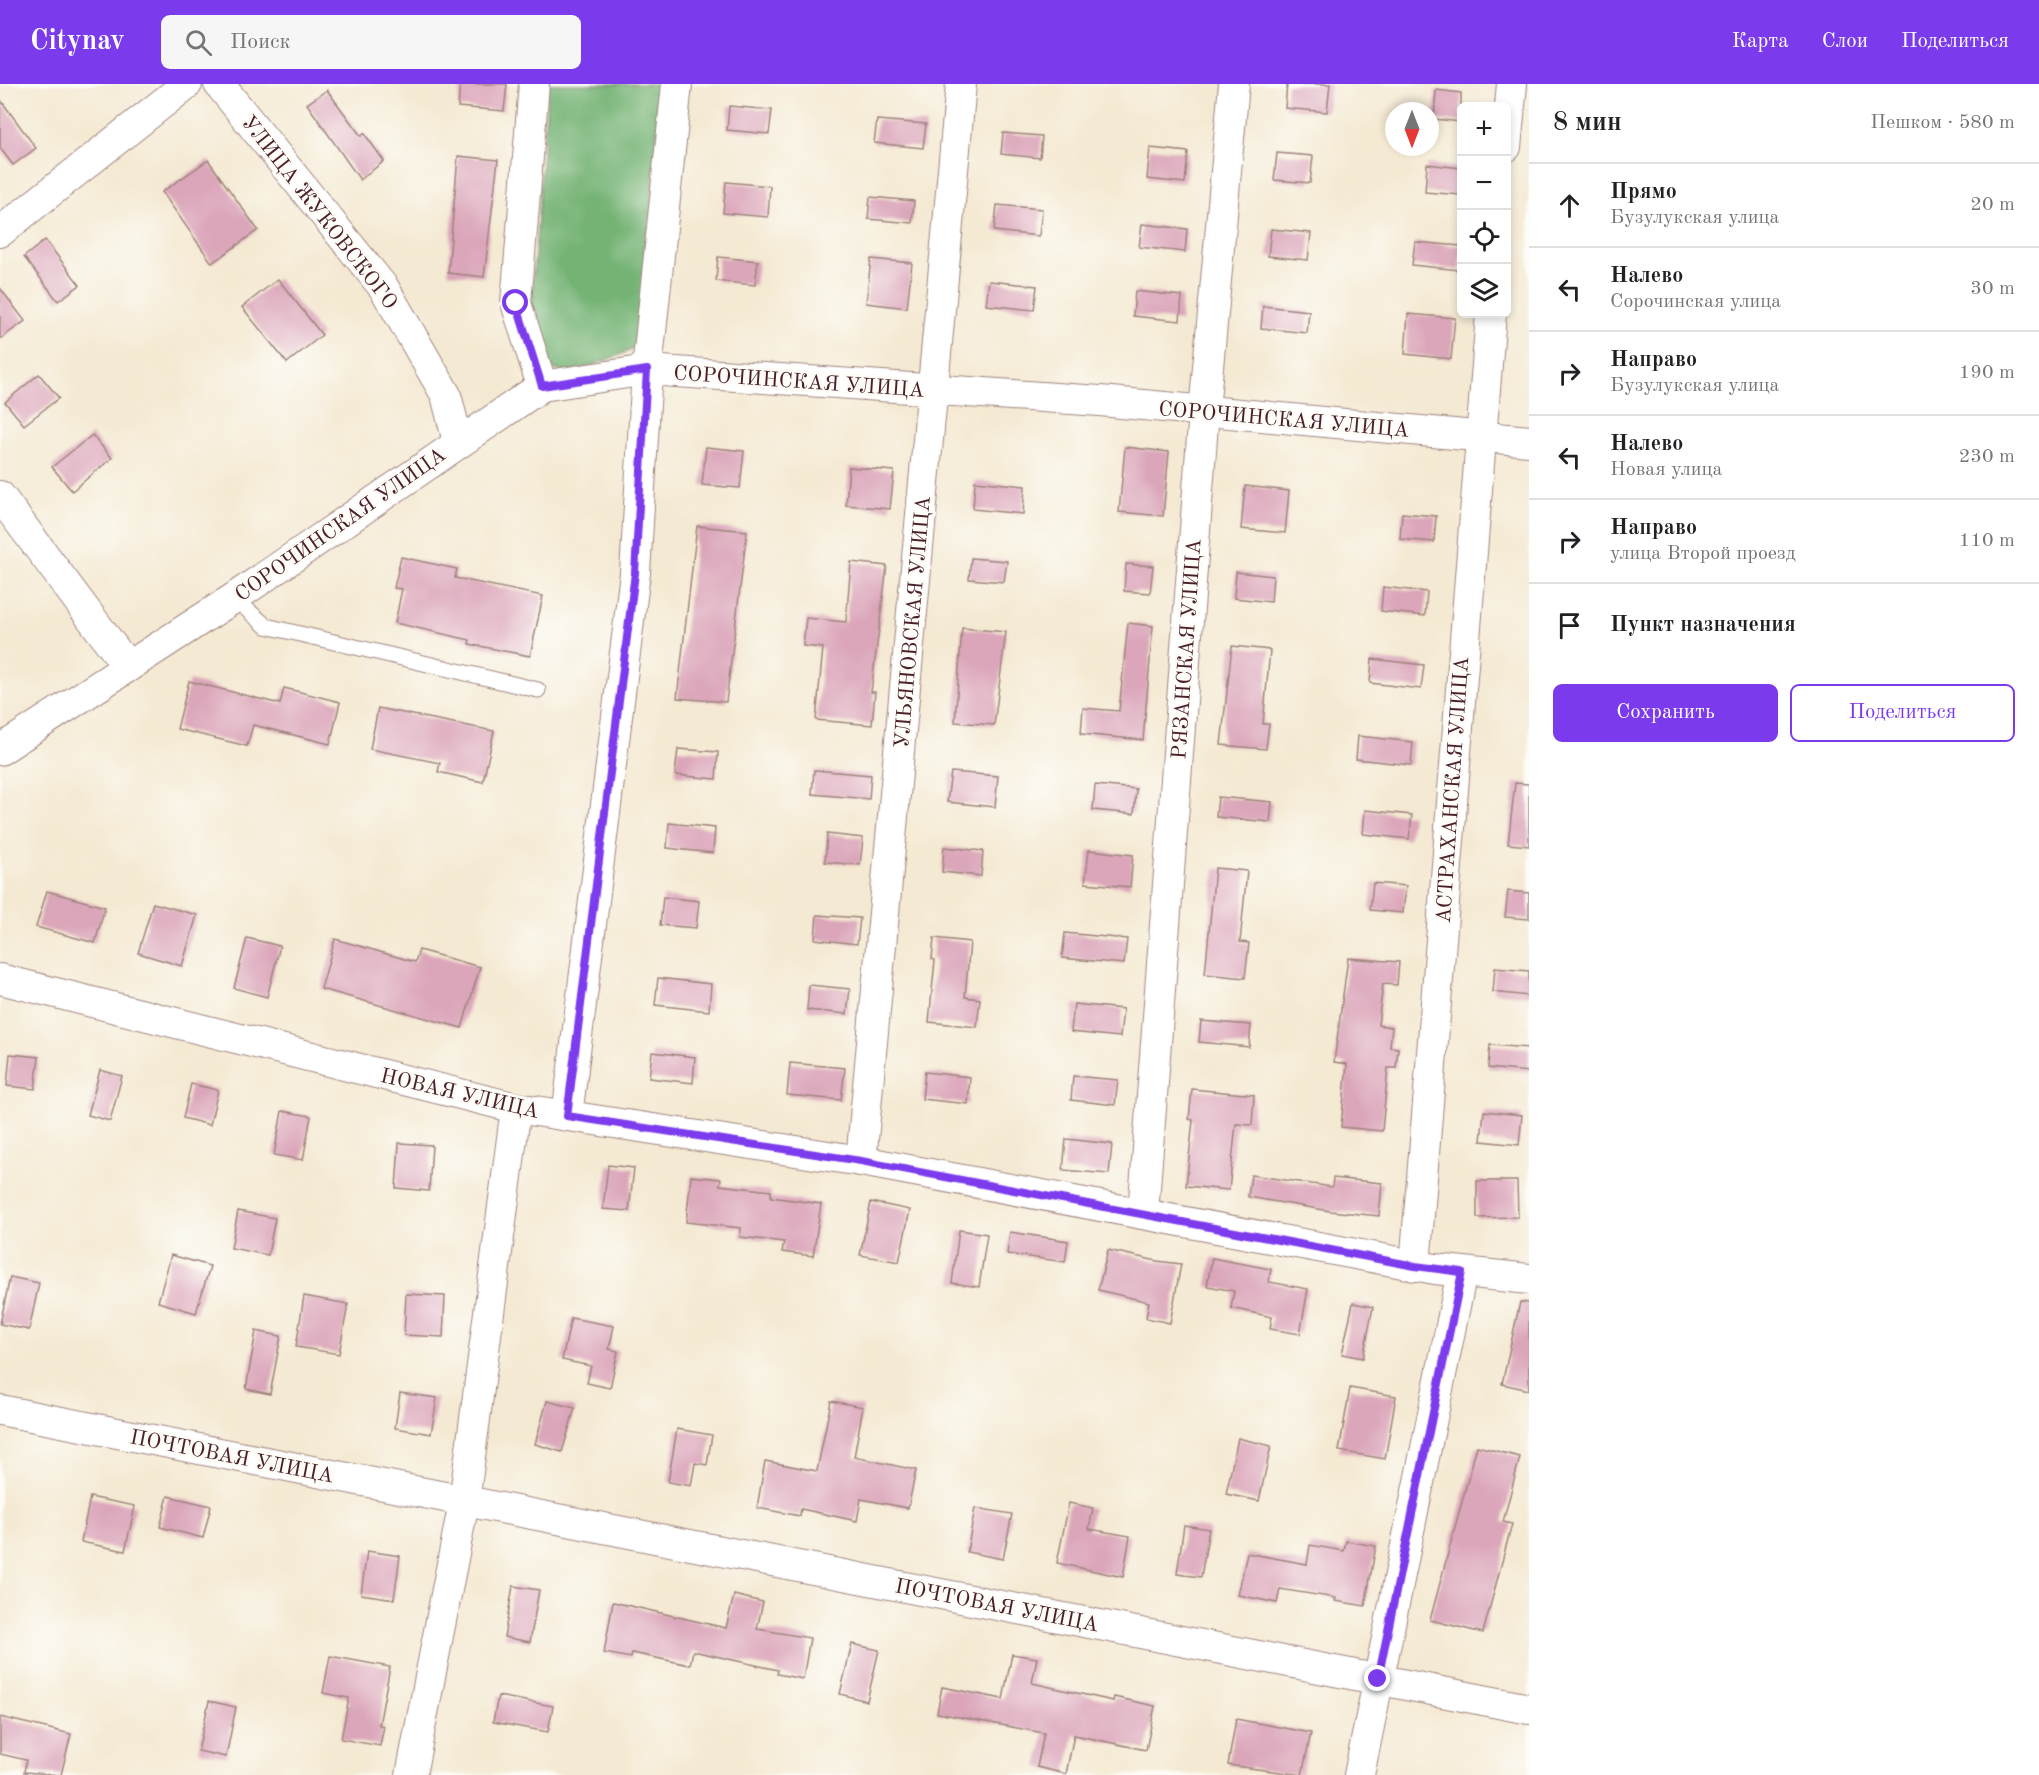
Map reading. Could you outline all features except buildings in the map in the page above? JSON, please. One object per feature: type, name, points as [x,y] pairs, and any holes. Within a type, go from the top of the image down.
[{"type":"street","points":[[0,232],[187,84]]},
{"type":"street","name":"УЛИЦА ЖУКОВСКОГО","points":[[219,84],[384,288],[446,395],[458,442]]},
{"type":"street","points":[[534,84],[516,303],[542,386]]},
{"type":"street","points":[[567,1116],[635,573],[647,370],[677,84]]},
{"type":"street","name":"УЛЬЯНОВСКАЯ УЛИЦА","points":[[861,1161],[961,84]]},
{"type":"street","name":"РЯЗАНСКАЯ УЛИЦА","points":[[1143,1214],[1204,411],[1234,84]]},
{"type":"street","points":[[1510,102],[1512,84]]},
{"type":"street","name":"АСТРАХАНСКАЯ УЛИЦА","points":[[1415,1266],[1491,318]]},
{"type":"street","name":"СОРОЧИНСКАЯ УЛИЦА","points":[[0,750],[234,598],[542,386],[647,370],[1204,411],[1529,441]]},
{"type":"street","points":[[0,496],[128,667]]},
{"type":"street","name":"НОВАЯ УЛИЦА","points":[[0,979],[516,1108],[861,1161],[1415,1266],[1529,1279]]},
{"type":"street","points":[[411,1775],[464,1502],[516,1108]]},
{"type":"street","points":[[1359,1775],[1462,1272]]},
{"type":"street","name":"ПОЧТОВАЯ УЛИЦА","points":[[0,1410],[1529,1709]]},
{"type":"lane","points":[[234,598],[267,626],[538,690]]},
{"type":"green space","points":[[548,84],[662,84],[638,347],[571,371],[554,369],[544,359],[530,319]]},
{"type":"route","points":[[516,303],[542,386],[647,370],[635,573],[567,1116],[861,1161],[1415,1266],[1462,1272],[1378,1679]]}]
